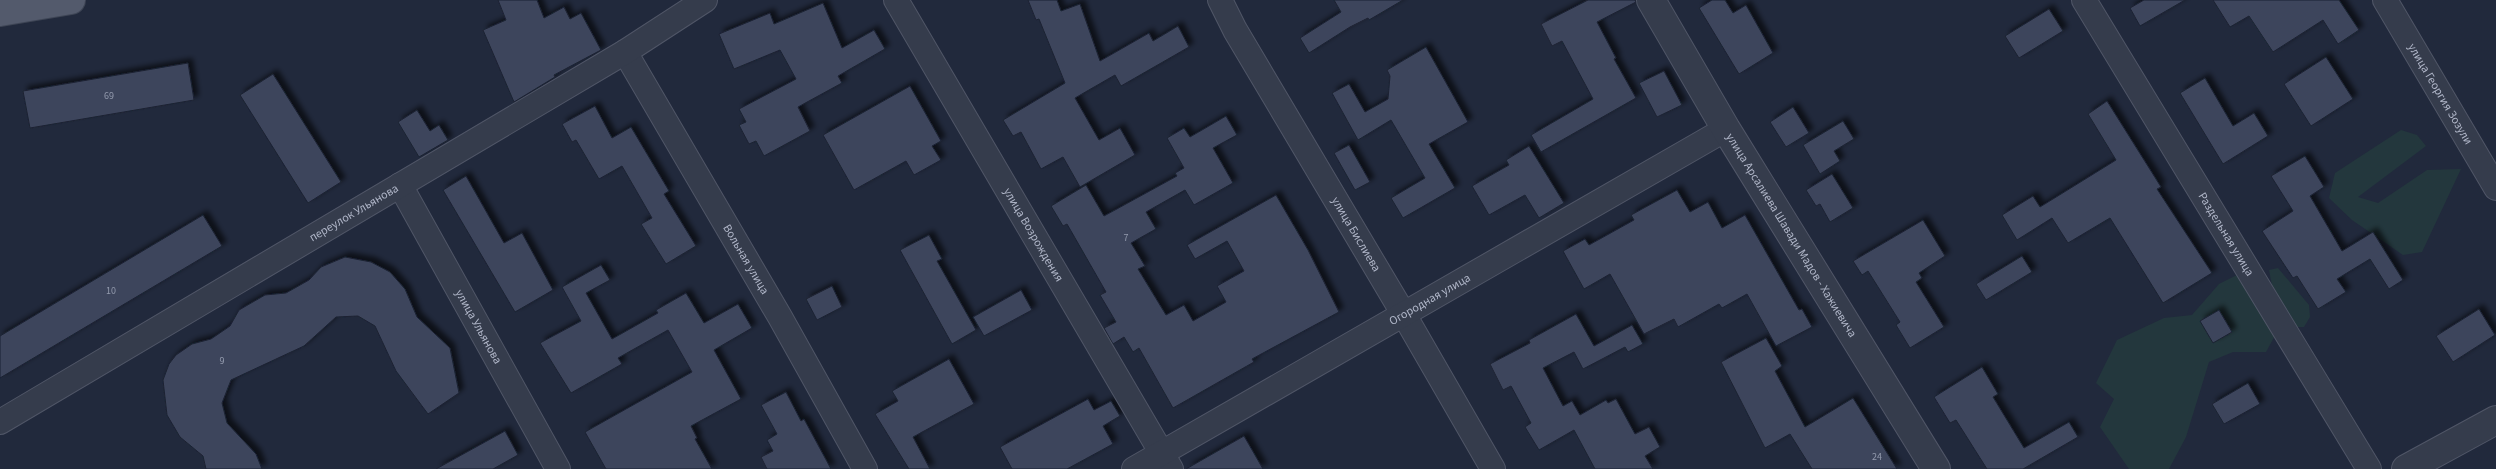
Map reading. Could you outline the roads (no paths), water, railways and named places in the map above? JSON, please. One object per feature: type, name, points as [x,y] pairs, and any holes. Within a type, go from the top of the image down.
[{"type":"main road","points":[[0,12],[71,0]]},
{"type":"street","name":"переулок Ульянова","points":[[0,422],[626,52],[705,0]]},
{"type":"street","name":"улица Возрождения","points":[[896,0],[1167,461]]},
{"type":"street","name":"улица Бислиева","points":[[1220,0],[1240,39],[1403,313],[1493,469]]},
{"type":"street","name":"улица Арсалиева Шавади Мадов - Хажиевича","points":[[1651,0],[1726,129],[1936,469]]},
{"type":"street","name":"Раздельная улица","points":[[2084,0],[2369,469]]},
{"type":"street","name":"улица Георгия Зозули","points":[[2385,0],[2496,188]]},
{"type":"street","name":"Вольная улица","points":[[626,52],[780,317],[865,469]]},
{"type":"street","name":"Огородная улица","points":[[1134,469],[1167,461],[1403,313],[1726,129]]},
{"type":"street","name":"улица Ульянова","points":[[400,185],[558,469]]},
{"type":"street","points":[[2406,469],[2496,420]]}]
